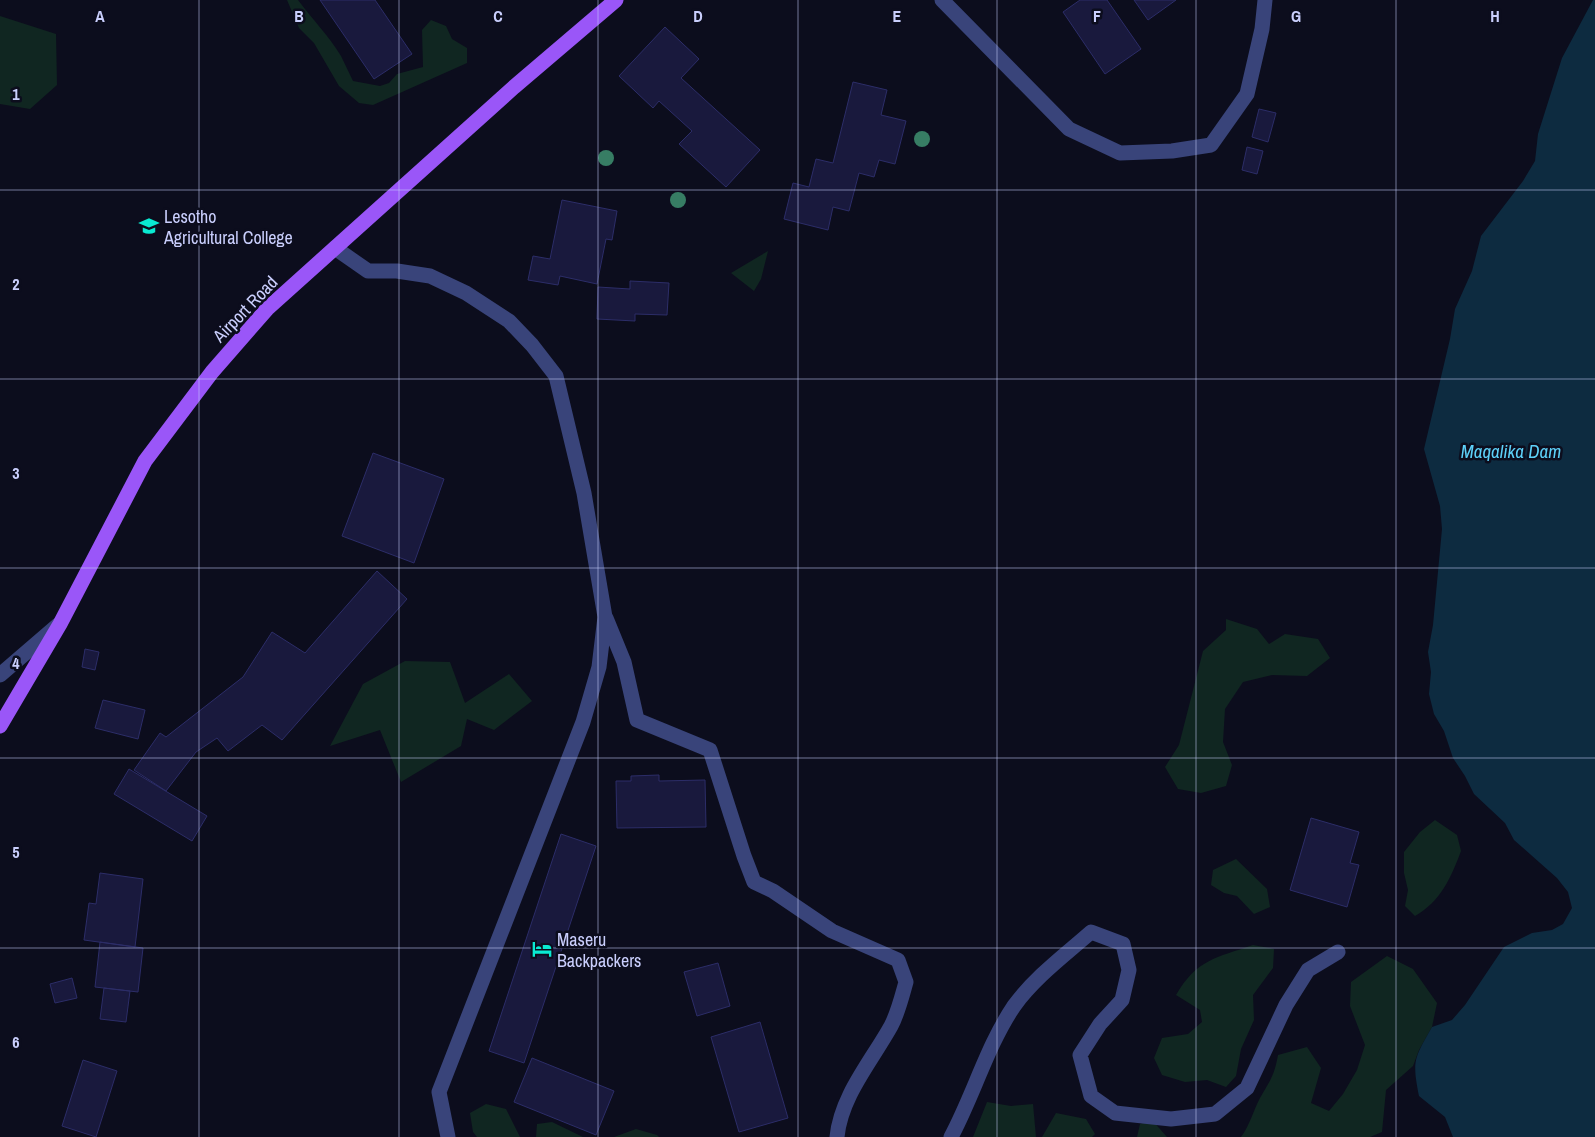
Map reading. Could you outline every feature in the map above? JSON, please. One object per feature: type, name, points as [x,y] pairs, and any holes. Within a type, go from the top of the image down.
[{"type":"main road","name":"Airport Road","points":[[0,726],[60,624],[145,461],[212,372],[267,309],[514,87],[616,0]]},
{"type":"street","points":[[942,0],[1069,129],[1120,153],[1172,151],[1211,145],[1247,94],[1262,30],[1265,0]]},
{"type":"street","points":[[335,248],[368,271],[396,271],[430,276],[466,293],[508,321],[532,345],[556,376],[584,493],[605,616],[624,662],[637,720],[710,750],[754,882],[773,891],[832,931],[898,960],[906,982],[898,1008],[892,1024],[863,1071],[839,1118],[836,1137]]},
{"type":"street","points":[[448,1137],[439,1092],[584,722],[600,667],[605,616]]},
{"type":"street","points":[[0,675],[60,624]]},
{"type":"street","points":[[951,1137],[967,1107],[994,1042],[1014,1006],[1037,978],[1091,932],[1123,944],[1129,970],[1122,1000],[1100,1024],[1080,1055],[1091,1096],[1115,1114],[1162,1118],[1215,1114],[1247,1088],[1286,1005],[1308,970],[1338,952]]},
{"type":"green space","points":[[287,0],[298,0],[341,56],[353,81],[380,86],[389,83],[397,74],[423,67],[422,30],[431,20],[446,26],[452,39],[467,48],[467,63],[373,105],[359,103],[339,86],[314,43],[299,28]]},
{"type":"green space","points":[[0,16],[56,34],[57,85],[30,109],[0,104]]},
{"type":"green space","points":[[768,251],[761,279],[754,291],[731,273]]},
{"type":"green space","points":[[1226,619],[1257,629],[1269,644],[1285,634],[1318,639],[1330,658],[1307,676],[1272,675],[1243,682],[1225,709],[1223,742],[1232,765],[1226,786],[1201,793],[1178,789],[1165,767],[1179,745],[1203,651],[1226,630]]},
{"type":"green space","points":[[405,661],[450,662],[465,703],[509,674],[532,701],[494,730],[467,719],[461,746],[401,782],[380,730],[330,746],[363,684]]},
{"type":"green space","points":[[1435,820],[1457,835],[1461,851],[1444,888],[1431,904],[1415,916],[1405,906],[1408,890],[1404,873],[1404,852],[1420,832]]},
{"type":"green space","points":[[1236,859],[1267,889],[1270,907],[1254,914],[1237,896],[1224,893],[1211,885],[1213,870]]},
{"type":"green space","points":[[1253,945],[1274,949],[1273,968],[1253,995],[1254,1020],[1241,1049],[1236,1076],[1226,1087],[1207,1080],[1185,1082],[1162,1075],[1154,1058],[1162,1038],[1188,1034],[1202,1022],[1200,1010],[1176,995],[1184,983],[1208,961]]},
{"type":"green space","points":[[1387,956],[1413,969],[1437,1003],[1432,1027],[1419,1050],[1413,1066],[1386,1090],[1382,1132],[1370,1137],[1241,1137],[1271,1078],[1278,1055],[1307,1047],[1321,1068],[1311,1103],[1329,1111],[1343,1094],[1357,1070],[1365,1045],[1350,1006],[1351,982]]},
{"type":"green space","points":[[987,1102],[1011,1106],[1033,1104],[1036,1137],[973,1137]]},
{"type":"green space","points":[[486,1104],[506,1109],[520,1137],[477,1137],[473,1132],[470,1113]]},
{"type":"green space","points":[[1056,1113],[1086,1119],[1095,1134],[1092,1137],[1042,1137]]},
{"type":"green space","points":[[1152,1120],[1167,1137],[1137,1137],[1140,1124]]},
{"type":"green space","points":[[552,1122],[583,1137],[536,1137],[537,1124]]},
{"type":"green space","points":[[636,1129],[657,1135],[659,1137],[614,1137]]},
{"type":"water","name":"Maqalika Dam","points":[[1593,0],[1595,0],[1595,1137],[1453,1137],[1445,1117],[1419,1096],[1415,1067],[1421,1046],[1432,1027],[1452,1020],[1465,1005],[1504,947],[1532,933],[1552,930],[1563,924],[1572,908],[1568,892],[1557,878],[1514,840],[1505,823],[1474,794],[1453,758],[1444,731],[1434,714],[1429,694],[1431,672],[1428,652],[1433,625],[1442,529],[1440,506],[1424,449],[1450,339],[1455,309],[1472,271],[1481,236],[1523,181],[1535,161],[1538,134],[1562,58]]},
{"type":"building","points":[[320,0],[375,0],[412,54],[374,79]]},
{"type":"building","points":[[1080,0],[1107,0],[1141,49],[1105,74],[1063,12]]},
{"type":"building","points":[[1134,0],[1176,0],[1148,20]]},
{"type":"building","points":[[665,27],[699,59],[681,78],[760,150],[726,187],[679,144],[692,131],[659,101],[653,108],[619,76]]},
{"type":"building","points":[[853,82],[887,90],[881,115],[906,121],[895,164],[879,160],[874,177],[859,173],[849,211],[833,207],[828,230],[784,219],[793,183],[809,187],[816,159],[833,163]]},
{"type":"building","points":[[1259,109],[1276,113],[1268,142],[1252,137]]},
{"type":"building","points":[[1247,147],[1263,151],[1257,174],[1242,170]]},
{"type":"building","points":[[562,200],[617,211],[612,240],[606,239],[597,284],[560,276],[558,285],[528,280],[533,256],[550,259]]},
{"type":"building","points":[[630,281],[669,283],[667,315],[635,314],[635,321],[597,319],[598,287],[630,289]]},
{"type":"building","points":[[373,453],[444,479],[414,563],[342,536]]},
{"type":"building","points":[[377,571],[407,599],[282,740],[262,725],[228,751],[217,738],[196,752],[166,791],[134,770],[160,733],[166,737],[243,677],[272,632],[305,653]]},
{"type":"building","points":[[85,649],[99,652],[95,670],[82,667]]},
{"type":"building","points":[[103,700],[145,710],[138,739],[95,728]]},
{"type":"building","points":[[129,769],[207,816],[192,841],[114,794]]},
{"type":"building","points":[[659,775],[659,781],[705,780],[706,827],[617,828],[616,781],[631,781],[631,776]]},
{"type":"building","points":[[1311,818],[1359,832],[1350,863],[1359,865],[1347,907],[1290,890]]},
{"type":"building","name":"Maseru Backpackers","points":[[561,834],[596,846],[524,1063],[489,1051]]},
{"type":"building","points":[[100,873],[143,879],[135,947],[84,940],[89,903],[96,904]]},
{"type":"building","points":[[100,942],[143,948],[138,992],[95,987]]},
{"type":"building","points":[[718,963],[730,1006],[697,1016],[684,972]]},
{"type":"building","points":[[72,978],[77,998],[55,1003],[50,984]]},
{"type":"building","points":[[104,988],[130,991],[126,1022],[100,1019]]},
{"type":"building","points":[[760,1022],[788,1118],[739,1132],[711,1037]]},
{"type":"building","points":[[532,1058],[614,1091],[596,1135],[514,1102]]},
{"type":"building","points":[[83,1060],[117,1071],[96,1137],[62,1126]]},
{"type":"place","name":"Lesotho Agricultural College","points":[[149,226]]},
{"type":"place","name":"Maseru Backpackers","points":[[542,949]]}]
